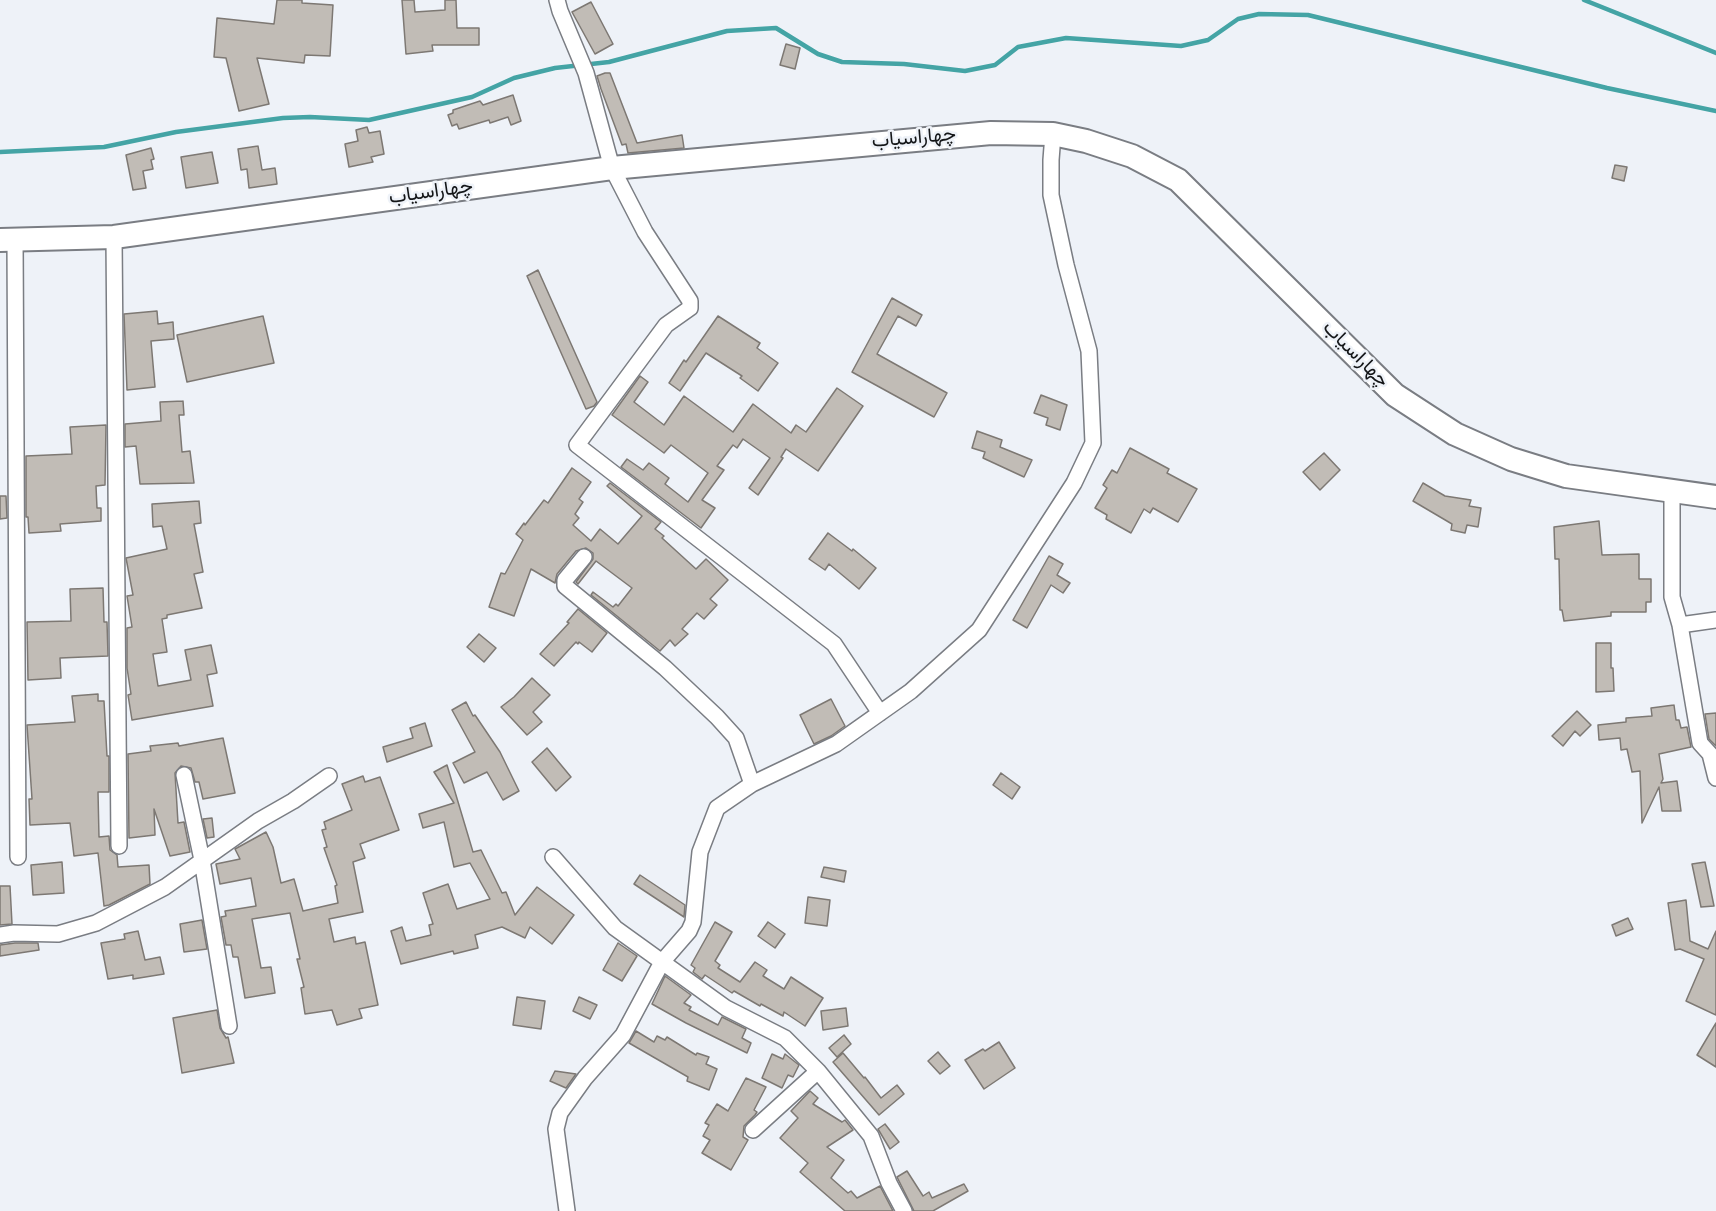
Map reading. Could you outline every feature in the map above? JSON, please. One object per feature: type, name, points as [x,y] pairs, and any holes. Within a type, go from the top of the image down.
[{"type":"highway","name":"چهاراسیاب","points":[[8,239],[114,237],[612,168],[991,133],[1053,134],[1086,141],[1131,156],[1178,180],[1395,395],[1455,434],[1511,459],[1566,476],[1716,497]]},
{"type":"street","points":[[558,0],[560,11],[586,73],[612,168],[645,232],[690,301],[690,308],[666,325],[577,445],[834,644],[880,713]]},
{"type":"street","points":[[567,1211],[556,1129],[560,1113],[585,1078],[624,1035],[662,962],[689,931],[693,922],[700,852],[717,808],[752,784],[836,744],[911,691],[980,630],[1074,483],[1093,443],[1089,351],[1066,265],[1052,195],[1053,134]]},
{"type":"street","points":[[114,237],[119,846]]},
{"type":"street","points":[[8,239],[18,856]]},
{"type":"street","points":[[1672,491],[1672,597],[1680,626],[1700,743],[1713,754],[1716,778]]},
{"type":"street","points":[[584,557],[565,580],[566,586],[665,668],[717,717],[736,738],[752,784]]},
{"type":"street","points":[[1680,626],[1716,620]]},
{"type":"street","points":[[184,775],[202,860],[229,1026]]},
{"type":"street","points":[[0,934],[58,934],[78,930],[111,916],[165,886],[258,821],[293,801],[328,776]]},
{"type":"street","points":[[553,857],[615,928],[726,1008],[785,1038],[818,1071],[871,1136],[889,1183],[904,1211]]},
{"type":"street","points":[[753,1130],[818,1071]]},
{"type":"building","points":[[277,0],[302,0],[302,3],[333,5],[330,56],[305,55],[304,63],[257,58],[269,104],[239,111],[226,58],[214,57],[217,18],[274,24]]},
{"type":"building","points":[[402,0],[414,0],[415,12],[445,10],[445,0],[456,0],[457,28],[479,28],[479,45],[432,45],[433,51],[406,54]]},
{"type":"building","points":[[591,2],[613,44],[595,54],[572,12]]},
{"type":"building","points":[[786,44],[800,48],[795,69],[780,65]]},
{"type":"building","points":[[610,73],[637,143],[682,135],[684,148],[628,153],[626,144],[622,145],[597,76]]},
{"type":"building","points":[[513,95],[521,121],[511,125],[508,117],[459,129],[457,124],[452,126],[448,115],[453,113],[453,110],[480,101],[483,105]]},
{"type":"building","points":[[367,127],[369,133],[380,131],[384,154],[371,157],[373,162],[349,167],[345,144],[358,141],[356,130]]},
{"type":"building","points":[[258,146],[262,170],[275,168],[277,184],[249,188],[247,169],[241,170],[238,149]]},
{"type":"building","points":[[151,148],[154,159],[151,160],[153,169],[143,171],[146,188],[133,190],[126,155]]},
{"type":"building","points":[[212,152],[218,183],[186,188],[181,157]]},
{"type":"building","points":[[1615,165],[1627,167],[1624,181],[1612,178]]},
{"type":"building","points":[[538,270],[597,402],[594,406],[586,409],[527,276]]},
{"type":"building","points":[[892,298],[922,315],[916,326],[898,316],[877,354],[947,393],[934,417],[852,372]]},
{"type":"building","points":[[157,311],[158,324],[173,322],[174,339],[151,341],[155,387],[127,390],[124,314]]},
{"type":"building","points":[[263,316],[274,363],[187,382],[177,335]]},
{"type":"building","points":[[718,316],[760,343],[757,348],[778,363],[758,391],[740,378],[742,376],[706,353],[680,391],[669,383]]},
{"type":"building","points":[[640,376],[648,382],[634,402],[664,425],[684,396],[733,432],[753,404],[791,433],[796,425],[806,432],[837,388],[863,406],[818,471],[786,449],[781,457],[783,458],[758,495],[749,488],[770,458],[743,439],[737,448],[733,445],[717,466],[724,470],[702,500],[715,508],[701,528],[621,467],[627,459],[643,470],[649,463],[669,478],[665,484],[688,502],[708,473],[671,445],[664,453],[612,415]]},
{"type":"building","points":[[1041,395],[1067,405],[1060,430],[1046,425],[1048,418],[1034,413]]},
{"type":"building","points":[[183,401],[184,415],[179,415],[182,452],[190,451],[194,483],[140,484],[136,446],[125,447],[125,424],[161,421],[160,402]]},
{"type":"building","points":[[106,425],[105,485],[96,486],[97,508],[101,508],[101,521],[60,524],[61,531],[29,533],[28,517],[26,517],[26,456],[72,454],[70,427]]},
{"type":"building","points":[[977,431],[1002,440],[1000,447],[1032,460],[1024,477],[983,458],[985,452],[972,448]]},
{"type":"building","points":[[1130,448],[1169,469],[1167,473],[1197,489],[1178,522],[1153,508],[1150,513],[1144,509],[1131,533],[1106,519],[1107,515],[1095,508],[1107,488],[1103,485],[1112,470],[1117,473]]},
{"type":"building","points":[[1324,453],[1340,470],[1320,490],[1303,472]]},
{"type":"building","points":[[572,468],[591,482],[579,499],[583,502],[575,514],[579,518],[573,525],[591,541],[600,529],[618,544],[642,516],[607,486],[610,483],[661,522],[655,529],[696,569],[706,559],[728,580],[710,599],[717,605],[704,619],[697,613],[682,629],[688,634],[675,646],[670,640],[660,651],[591,595],[593,592],[613,607],[616,604],[618,606],[632,588],[596,561],[578,584],[576,582],[593,559],[593,553],[586,548],[576,551],[557,574],[555,583],[531,569],[514,616],[489,607],[501,573],[505,574],[523,540],[516,534],[544,500],[548,503]]},
{"type":"building","points":[[1423,483],[1445,496],[1471,500],[1469,506],[1481,508],[1478,527],[1467,525],[1465,533],[1451,530],[1452,524],[1413,501]]},
{"type":"building","points":[[0,496],[6,496],[7,518],[0,519]]},
{"type":"building","points":[[199,501],[201,523],[194,524],[203,572],[194,574],[202,608],[167,615],[167,618],[162,619],[167,652],[153,654],[158,686],[191,680],[185,650],[211,645],[217,673],[207,675],[213,706],[132,720],[128,695],[131,694],[127,668],[127,628],[132,627],[127,596],[133,595],[126,558],[167,549],[162,526],[153,527],[152,504]]},
{"type":"building","points":[[1599,521],[1602,555],[1639,554],[1639,579],[1651,579],[1651,602],[1646,602],[1646,612],[1611,612],[1611,616],[1564,621],[1562,610],[1560,610],[1559,559],[1555,559],[1554,527]]},
{"type":"building","points":[[828,533],[852,551],[853,549],[876,568],[859,589],[829,564],[825,570],[809,559]]},
{"type":"building","points":[[1049,556],[1063,564],[1057,575],[1070,583],[1063,593],[1051,585],[1027,628],[1013,620]]},
{"type":"building","points":[[103,588],[108,656],[60,658],[61,678],[28,680],[27,622],[71,621],[70,589]]},
{"type":"building","points":[[578,609],[607,633],[592,652],[576,642],[554,666],[540,654],[569,623],[567,622]]},
{"type":"building","points":[[479,634],[496,648],[484,662],[467,647]]},
{"type":"building","points":[[1596,643],[1611,643],[1614,691],[1596,692]]},
{"type":"building","points":[[532,678],[550,695],[533,712],[542,722],[527,735],[501,707]]},
{"type":"building","points":[[98,694],[98,701],[104,701],[107,756],[109,756],[109,792],[98,792],[99,837],[109,836],[110,850],[117,855],[118,867],[149,865],[150,884],[104,906],[98,853],[74,856],[70,823],[30,825],[29,799],[32,799],[27,725],[75,722],[72,696]]},
{"type":"building","points":[[831,699],[845,726],[814,744],[800,715]]},
{"type":"building","points":[[466,702],[473,716],[475,715],[500,752],[519,791],[503,800],[487,772],[464,783],[453,763],[475,752],[452,710]]},
{"type":"building","points":[[1674,705],[1676,720],[1679,720],[1681,728],[1687,727],[1691,747],[1659,754],[1663,779],[1661,783],[1677,781],[1681,811],[1662,811],[1659,787],[1642,823],[1640,771],[1632,772],[1627,749],[1621,750],[1620,738],[1599,740],[1598,725],[1626,722],[1626,718],[1652,716],[1651,708]]},
{"type":"building","points":[[1577,711],[1591,725],[1580,736],[1575,731],[1563,746],[1552,736]]},
{"type":"building","points":[[1716,713],[1716,746],[1709,739],[1705,714]]},
{"type":"building","points":[[425,723],[432,746],[387,762],[383,747],[413,738],[410,728]]},
{"type":"building","points":[[223,738],[235,793],[203,799],[199,782],[195,782],[191,768],[181,766],[175,773],[178,823],[184,822],[190,852],[170,856],[154,809],[155,835],[129,838],[128,754],[151,751],[150,746],[178,743],[179,746]]},
{"type":"building","points":[[547,748],[571,777],[556,791],[532,762]]},
{"type":"building","points":[[447,765],[473,852],[481,850],[502,893],[506,892],[515,915],[537,887],[574,915],[552,944],[530,927],[525,938],[502,927],[475,935],[478,948],[454,954],[453,951],[401,964],[391,931],[402,927],[406,941],[431,935],[429,925],[433,924],[423,893],[448,884],[457,909],[490,899],[470,863],[454,867],[444,822],[423,828],[419,814],[454,803],[434,772]]},
{"type":"building","points":[[1001,773],[1020,787],[1012,799],[993,785]]},
{"type":"building","points":[[363,776],[365,782],[380,777],[399,830],[360,844],[365,858],[353,862],[363,912],[329,919],[334,942],[355,937],[356,944],[365,942],[378,1005],[359,1009],[362,1018],[337,1025],[332,1010],[305,1014],[301,988],[304,987],[297,959],[300,959],[290,913],[252,919],[261,968],[271,967],[275,993],[245,998],[238,957],[233,957],[231,945],[226,945],[221,917],[226,916],[225,911],[256,906],[251,878],[220,884],[216,864],[240,859],[235,849],[266,832],[273,847],[281,883],[294,879],[303,911],[338,903],[335,886],[337,885],[324,848],[327,847],[322,830],[326,829],[324,822],[352,810],[342,784]]},
{"type":"building","points":[[212,818],[214,837],[207,838],[203,819]]},
{"type":"building","points":[[62,862],[64,893],[33,895],[31,865]]},
{"type":"building","points":[[1705,862],[1714,906],[1701,907],[1692,864]]},
{"type":"building","points":[[824,867],[846,871],[844,882],[821,877]]},
{"type":"building","points":[[640,875],[685,905],[684,917],[634,884]]},
{"type":"building","points":[[0,886],[10,886],[12,924],[0,925]]},
{"type":"building","points":[[808,897],[830,900],[827,926],[805,923]]},
{"type":"building","points":[[1686,900],[1690,941],[1708,949],[1716,931],[1716,1015],[1686,1001],[1704,959],[1680,949],[1675,950],[1668,903]]},
{"type":"building","points":[[1628,918],[1633,929],[1616,936],[1612,925]]},
{"type":"building","points":[[202,920],[207,949],[184,952],[180,924]]},
{"type":"building","points":[[715,922],[732,932],[715,961],[720,965],[718,968],[740,982],[755,962],[767,970],[763,976],[784,989],[791,977],[823,998],[805,1026],[784,1012],[783,1016],[761,1004],[760,1006],[734,991],[732,993],[705,975],[702,979],[693,972],[695,968],[691,965]]},
{"type":"building","points":[[768,922],[785,934],[775,948],[758,936]]},
{"type":"building","points":[[138,931],[145,960],[160,957],[164,974],[133,979],[133,975],[108,979],[101,943],[125,939],[124,934]]},
{"type":"building","points":[[38,943],[39,950],[0,956],[0,945]]},
{"type":"building","points":[[618,943],[637,956],[622,981],[603,970]]},
{"type":"building","points":[[665,976],[691,995],[684,1003],[691,1007],[689,1010],[718,1025],[722,1017],[746,1029],[742,1038],[751,1043],[747,1053],[652,1004]]},
{"type":"building","points":[[517,997],[545,1001],[541,1029],[513,1025]]},
{"type":"building","points":[[579,997],[597,1005],[590,1019],[573,1011]]},
{"type":"building","points":[[846,1008],[848,1026],[823,1030],[821,1011]]},
{"type":"building","points":[[217,1010],[220,1028],[226,1038],[228,1037],[234,1063],[182,1073],[173,1018]]},
{"type":"building","points":[[1716,1023],[1716,1067],[1697,1055]]},
{"type":"building","points":[[636,1031],[654,1042],[657,1036],[665,1040],[667,1037],[696,1055],[697,1053],[709,1057],[706,1064],[717,1069],[709,1090],[687,1081],[688,1077],[629,1043]]},
{"type":"building","points":[[844,1035],[851,1044],[837,1057],[829,1048]]},
{"type":"building","points":[[999,1042],[1015,1068],[984,1089],[965,1060]]},
{"type":"building","points":[[938,1052],[950,1066],[940,1074],[928,1061]]},
{"type":"building","points":[[843,1053],[881,1098],[897,1085],[904,1094],[879,1115],[833,1062]]},
{"type":"building","points":[[772,1054],[783,1059],[785,1054],[799,1065],[793,1077],[788,1075],[782,1088],[762,1078]]},
{"type":"building","points":[[555,1071],[576,1074],[566,1088],[550,1081]]},
{"type":"building","points":[[746,1078],[766,1087],[754,1110],[757,1112],[744,1126],[743,1137],[748,1140],[731,1170],[702,1153],[710,1140],[703,1136],[709,1125],[705,1123],[717,1104],[728,1111]]},
{"type":"building","points":[[810,1091],[818,1098],[813,1104],[842,1122],[845,1120],[853,1130],[827,1147],[844,1160],[831,1178],[848,1193],[851,1191],[857,1198],[880,1186],[893,1211],[845,1211],[800,1172],[808,1163],[780,1138],[798,1118],[791,1111]]},
{"type":"building","points":[[885,1124],[899,1142],[890,1149],[878,1129]]},
{"type":"building","points":[[907,1171],[923,1196],[929,1192],[932,1198],[964,1184],[968,1191],[933,1211],[914,1211],[897,1177]]},
{"type":"waterway","points":[[1584,0],[1716,53]]},
{"type":"waterway","points":[[0,152],[104,147],[176,132],[283,118],[369,120],[472,97],[514,78],[555,68],[609,62],[727,31],[776,28],[818,54],[842,62],[904,64],[965,71],[995,65],[1018,47],[1066,38],[1181,46],[1208,40],[1238,19],[1259,14],[1308,15],[1607,88],[1716,111]]}]
